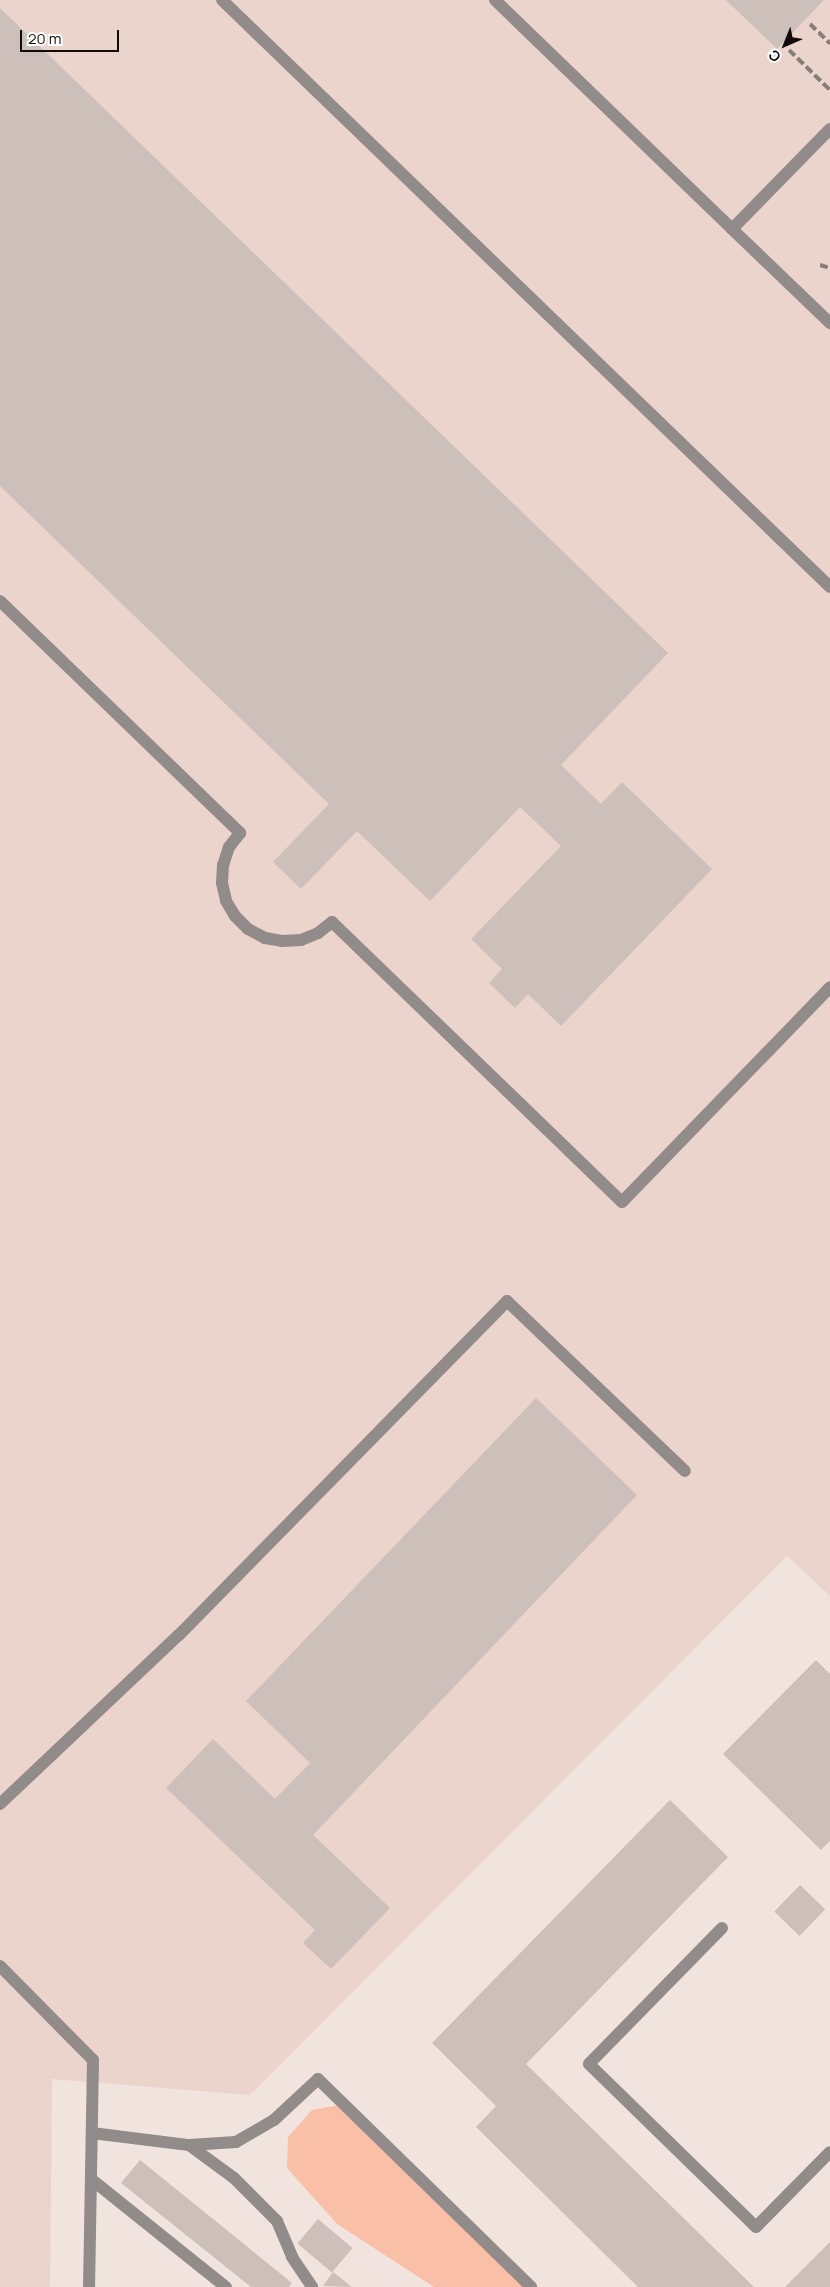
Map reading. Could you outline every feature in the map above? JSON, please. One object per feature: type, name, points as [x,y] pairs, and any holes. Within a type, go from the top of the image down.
[{"type":"street","points":[[222,0],[830,587]]},
{"type":"street","points":[[494,0],[830,323]]},
{"type":"street","points":[[732,229],[830,129]]},
{"type":"street","points":[[0,601],[240,832],[229,847],[223,865],[222,883],[226,901],[235,916],[248,929],[264,938],[282,941],[301,940],[318,933],[332,922],[622,1202],[830,987]]},
{"type":"street","points":[[0,1804],[179,1635],[507,1301],[685,1472]]},
{"type":"street","points":[[722,1928],[589,2064],[756,2227],[830,2152]]},
{"type":"street","points":[[0,1966],[93,2060],[89,2287]]},
{"type":"street","points":[[92,2133],[189,2145],[236,2142],[274,2120],[318,2079],[531,2287]]},
{"type":"street","points":[[189,2145],[234,2178],[277,2221],[292,2257],[312,2287]]},
{"type":"street","points":[[91,2179],[226,2287]]},
{"type":"shaded area","points":[[0,0],[830,0],[830,1596],[787,1556],[250,2095],[52,2079],[50,2287],[0,2287]]},
{"type":"shaded area","points":[[339,2105],[525,2287],[434,2287],[337,2224],[287,2168],[288,2137],[312,2110]]},
{"type":"building","points":[[726,0],[824,0],[777,49]]},
{"type":"building","points":[[0,8],[668,653],[561,765],[601,804],[622,782],[712,869],[561,1026],[528,994],[515,1008],[489,983],[502,969],[471,939],[561,846],[520,807],[430,901],[357,831],[301,889],[273,862],[329,804],[0,486]]},
{"type":"building","points":[[536,1398],[637,1495],[313,1835],[390,1908],[331,1969],[303,1943],[315,1930],[166,1788],[213,1739],[275,1799],[310,1763],[246,1701]]},
{"type":"building","points":[[816,1660],[830,1674],[830,1841],[821,1850],[723,1754]]},
{"type":"building","points":[[670,1800],[728,1857],[526,2064],[754,2287],[638,2287],[476,2127],[496,2106],[432,2043]]},
{"type":"building","points":[[800,1885],[825,1909],[799,1936],[774,1912]]},
{"type":"building","points":[[140,2160],[292,2283],[289,2287],[251,2287],[121,2183]]},
{"type":"building","points":[[318,2219],[352,2248],[332,2272],[297,2244]]},
{"type":"building","points":[[830,2242],[830,2287],[785,2287]]},
{"type":"building","points":[[333,2272],[352,2287],[323,2286]]},
{"type":"railway","points":[[810,24],[830,43]]},
{"type":"railway","points":[[789,50],[830,90]]},
{"type":"railway","points":[[820,265],[830,268]]}]
